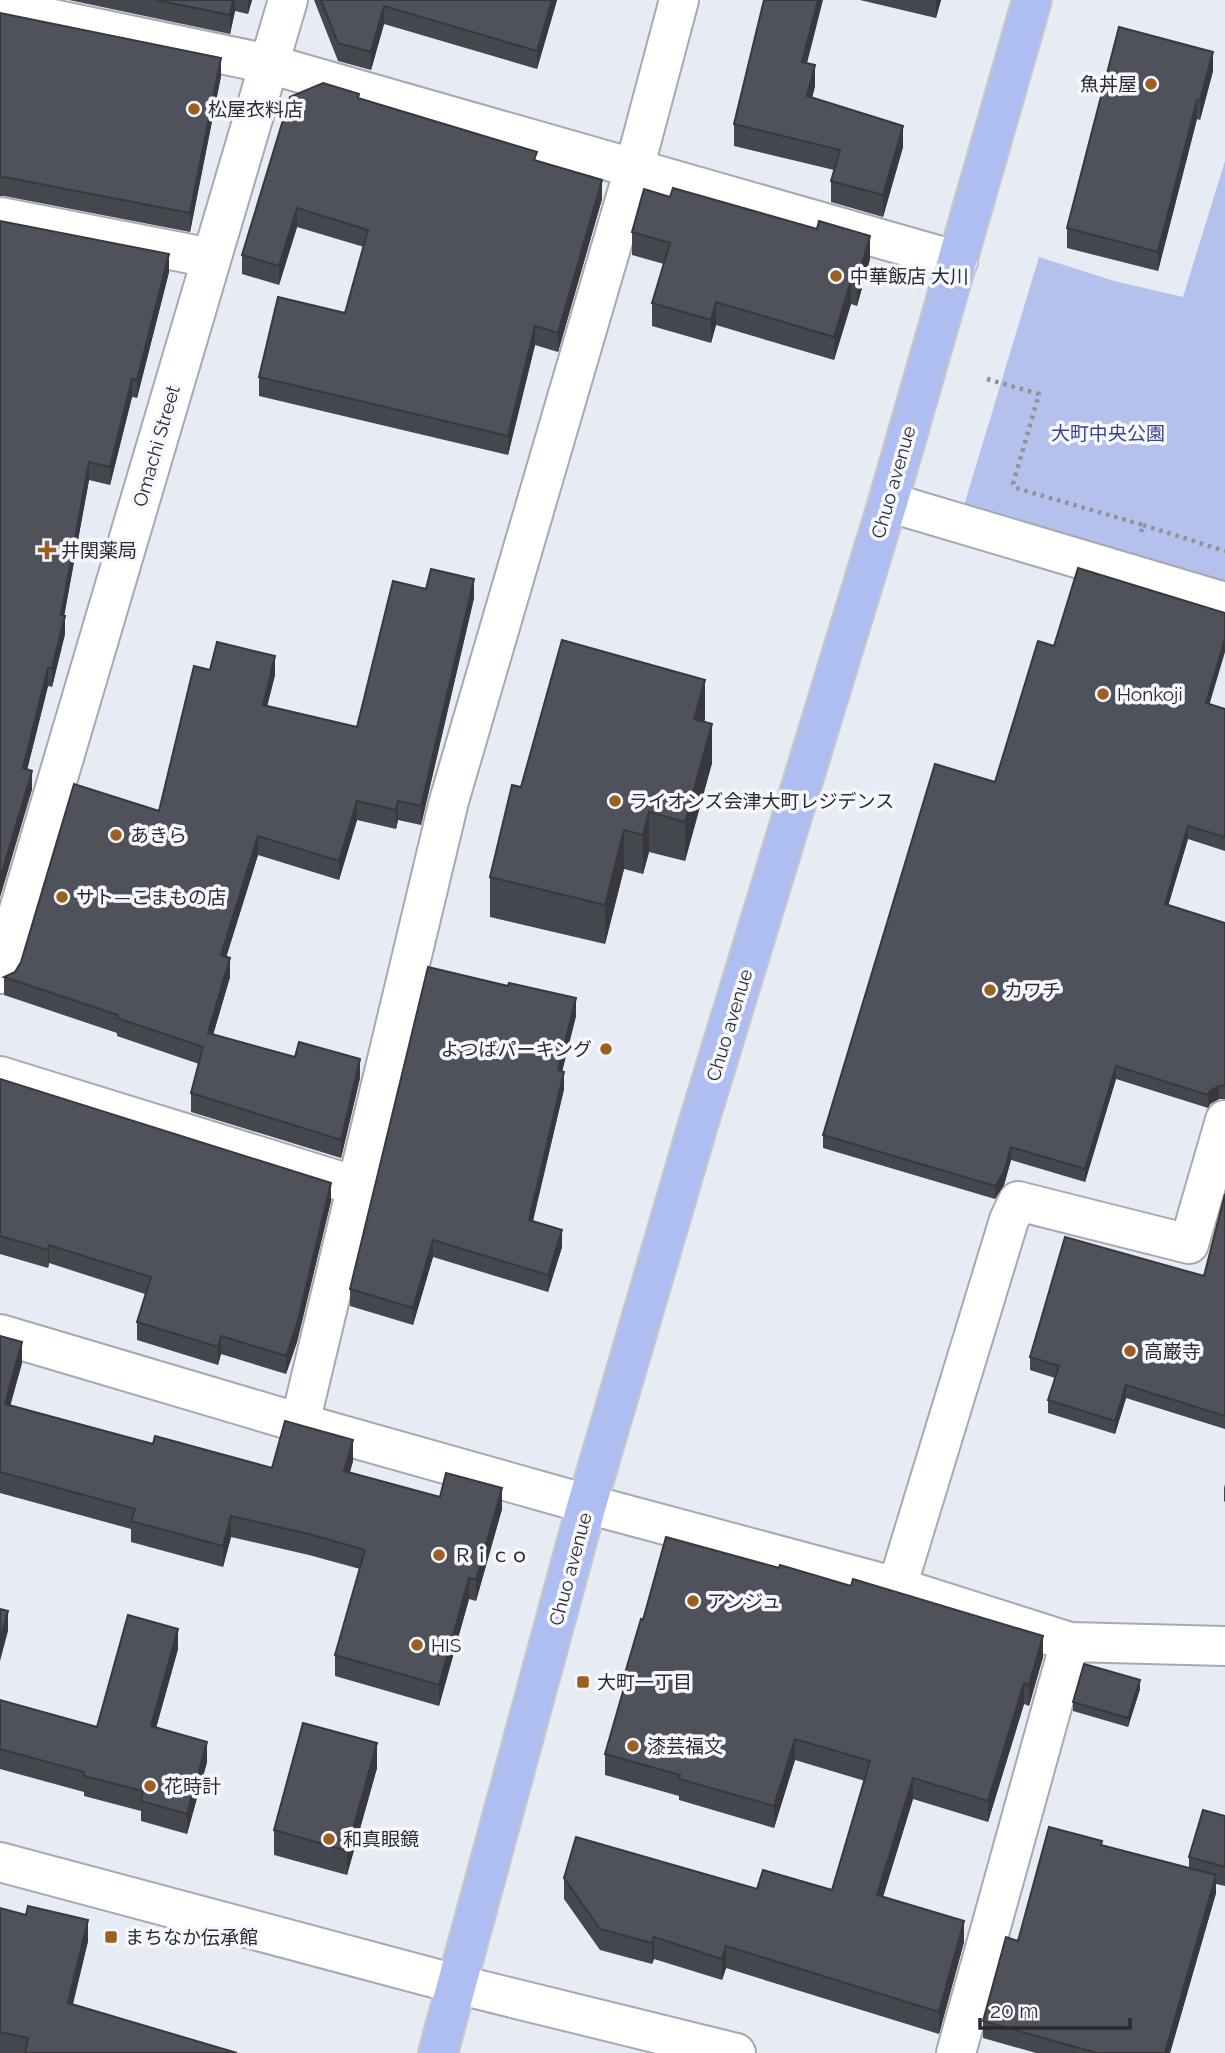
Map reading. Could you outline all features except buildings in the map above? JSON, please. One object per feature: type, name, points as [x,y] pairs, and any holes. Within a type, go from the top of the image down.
[{"type":"highway","name":"Chuo avenue","points":[[438,2053],[587,1504],[701,1115],[888,502],[1032,0]]},
{"type":"street","name":"Omachi Street","points":[[0,974],[288,0]]},
{"type":"street","points":[[300,1423],[449,801],[634,169],[679,0]]},
{"type":"street","points":[[0,8],[269,64],[958,261]]},
{"type":"street","points":[[0,217],[211,258]]},
{"type":"street","points":[[888,502],[1225,602]]},
{"type":"street","points":[[0,1076],[356,1186]]},
{"type":"street","points":[[898,1587],[1009,1220],[1018,1201],[1189,1244],[1225,1120]]},
{"type":"street","points":[[0,1334],[587,1504],[898,1587],[1070,1642],[1225,1646]]},
{"type":"street","points":[[956,2053],[1070,1642]]},
{"type":"street","points":[[0,1862],[456,1984],[736,2053]]},
{"type":"path","points":[[986,379],[1039,394],[1013,484],[1016,488],[1225,551]]},
{"type":"path","points":[[1128,573],[1143,525]]},
{"type":"green space","name":"大町中央公園","points":[[1225,161],[1225,589],[962,512],[1039,257],[1114,281],[1183,297]]},
{"type":"place","name":"魚丼屋","points":[[1151,84]]},
{"type":"place","name":"松屋衣料店","points":[[194,109]]},
{"type":"place","name":"中華飯店 大川","points":[[836,276]]},
{"type":"place","name":"井関薬局","points":[[47,550]]},
{"type":"place","name":"Honkoji","points":[[1103,694]]},
{"type":"place","name":"ライオンズ会津大町レジデンス","points":[[615,801]]},
{"type":"place","name":"あきら","points":[[116,835]]},
{"type":"place","name":"サト―こまもの店","points":[[62,897]]},
{"type":"place","name":"カワチ","points":[[990,990]]},
{"type":"place","name":"よつばパーキング","points":[[606,1049]]},
{"type":"place","name":"高巌寺","points":[[1130,1351]]},
{"type":"place","name":"Ｒｉｃｏ","points":[[439,1555]]},
{"type":"place","name":"アンジュ","points":[[693,1601]]},
{"type":"place","name":"HIS","points":[[417,1645]]},
{"type":"place","name":"大町一丁目","points":[[583,1682]]},
{"type":"place","name":"漆芸福文","points":[[633,1746]]},
{"type":"place","name":"花時計","points":[[150,1786]]},
{"type":"place","name":"和真眼鏡","points":[[329,1839]]},
{"type":"place","name":"まちなか伝承館","points":[[111,1937]]}]
